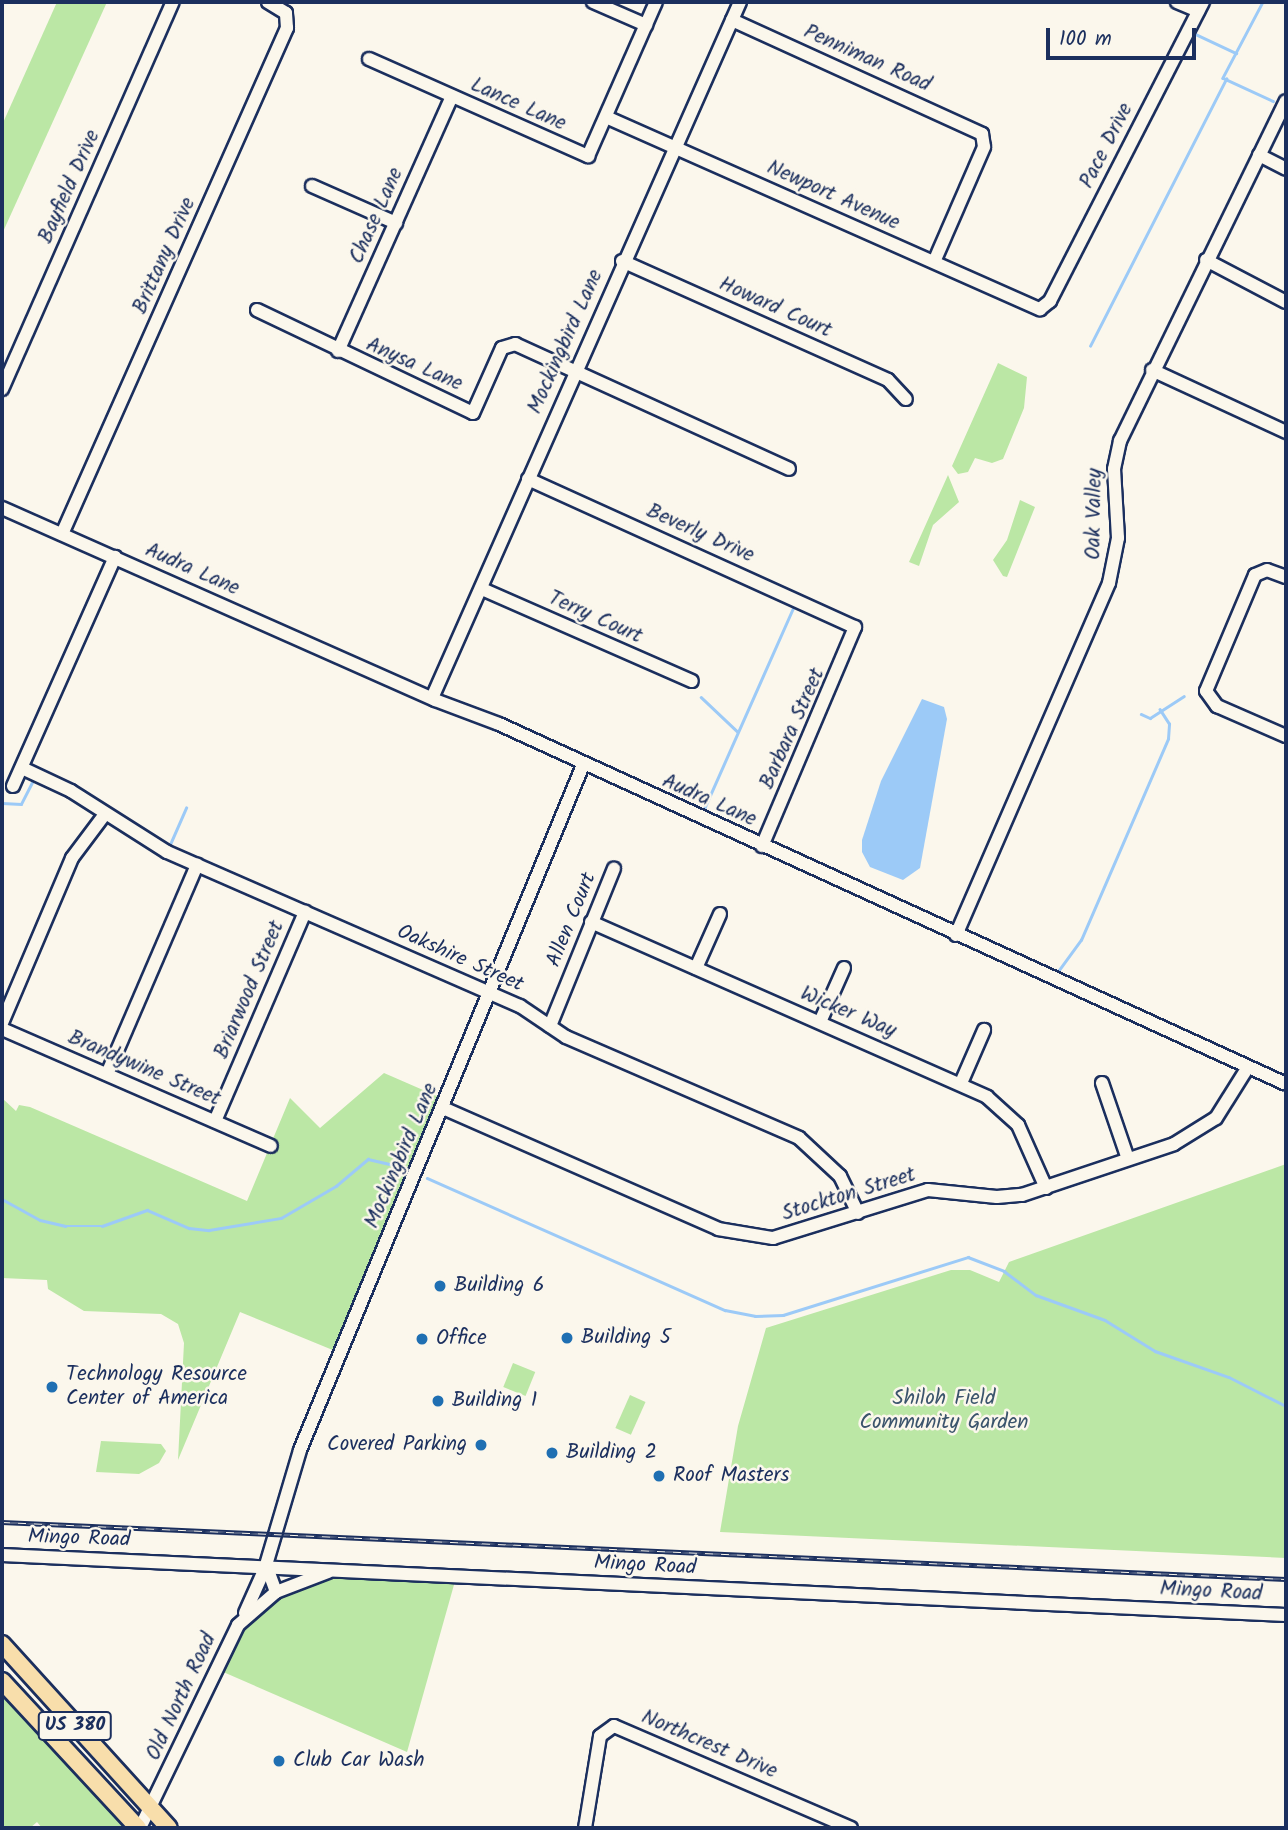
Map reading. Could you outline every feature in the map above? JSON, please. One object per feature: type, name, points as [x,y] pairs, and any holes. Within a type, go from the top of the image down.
[{"type":"main road","name":"US 380","points":[[2,1644],[169,1828]]},
{"type":"main road","name":"US 380","points":[[2,1681],[139,1828]]},
{"type":"street","name":"Bayfield Drive","points":[[2,388],[173,2]]},
{"type":"street","name":"Brittany Drive","points":[[62,534],[287,28],[284,10],[268,2]]},
{"type":"street","points":[[593,2],[646,25]]},
{"type":"street","name":"Lance Lane","points":[[369,59],[588,156],[656,2]]},
{"type":"street","name":"Mockingbird Lane","points":[[432,698],[482,589],[622,261],[740,2]]},
{"type":"street","points":[[1177,2],[1200,7]]},
{"type":"street","name":"Pace Drive","points":[[1044,307],[1200,7]]},
{"type":"street","name":"Penniman Road","points":[[732,20],[976,129],[985,136],[984,147],[934,262]]},
{"type":"street","name":"Chase Lane","points":[[338,351],[452,96]]},
{"type":"street","name":"Oak Valley","points":[[956,935],[1109,583],[1118,526],[1115,459],[1152,370],[1286,101]]},
{"type":"street","name":"Newport Avenue","points":[[606,117],[1032,306],[1044,307]]},
{"type":"street","points":[[1259,155],[1286,169]]},
{"type":"street","points":[[312,186],[396,223]]},
{"type":"street","points":[[1206,260],[1286,302]]},
{"type":"street","name":"Howard Court","points":[[622,261],[888,380],[906,399]]},
{"type":"street","name":"Anysa Lane","points":[[257,310],[338,351],[473,413],[507,344],[575,369],[789,469]]},
{"type":"street","points":[[1152,370],[1286,432]]},
{"type":"street","name":"Beverly Drive","points":[[528,479],[855,627]]},
{"type":"street","name":"Audra Lane","points":[[2,508],[116,556],[432,698],[499,724],[583,765],[1286,1084]]},
{"type":"street","name":"Audra Lane","points":[[13,786],[116,556]]},
{"type":"street","points":[[1286,577],[1262,570],[1253,579],[1207,683],[1207,695],[1217,706],[1286,736]]},
{"type":"street","name":"Terry Court","points":[[482,589],[692,681]]},
{"type":"street","name":"Barbara Street","points":[[762,846],[855,627]]},
{"type":"street","name":"Mockingbird Lane","points":[[238,1625],[266,1565],[276,1519],[300,1450],[583,765]]},
{"type":"street","name":"Oakshire Street","points":[[22,768],[105,814],[145,841],[489,992],[550,1026],[803,1140],[840,1176],[858,1213]]},
{"type":"street","points":[[2,1023],[72,858],[105,814]]},
{"type":"street","points":[[107,1074],[197,865]]},
{"type":"street","name":"Allen Court","points":[[550,1026],[614,869]]},
{"type":"street","name":"Briarwood Street","points":[[215,1121],[305,912]]},
{"type":"street","points":[[696,968],[720,914]]},
{"type":"street","name":"Wicker Way","points":[[591,922],[961,1083],[994,1101],[1013,1118],[1046,1188]]},
{"type":"street","points":[[820,1022],[844,968]]},
{"type":"street","name":"Brandywine Street","points":[[2,1029],[271,1146]]},
{"type":"street","points":[[961,1083],[984,1030]]},
{"type":"street","name":"Stockton Street","points":[[443,1108],[737,1235],[792,1236],[928,1191],[1006,1197],[1046,1188],[1183,1140],[1209,1125],[1233,1097],[1248,1067]]},
{"type":"street","points":[[1102,1083],[1128,1159]]},
{"type":"street","name":"Mingo Road","points":[[2,1555],[266,1565],[1286,1615]]},
{"type":"street","points":[[266,1565],[276,1592]]},
{"type":"street","name":"Old North Road","points":[[139,1828],[238,1625],[276,1592],[315,1574],[353,1570]]},
{"type":"street","name":"Northcrest Drive","points":[[585,1828],[600,1736],[614,1726],[851,1828]]},
{"type":"green space","points":[[57,2],[107,2],[2,234],[2,125]]},
{"type":"green space","points":[[998,363],[1027,377],[1024,408],[1003,459],[992,463],[975,458],[968,472],[958,474],[952,466]]},
{"type":"green space","points":[[948,475],[959,502],[933,525],[919,566],[909,562]]},
{"type":"green space","points":[[1020,500],[1035,507],[1007,577],[1003,576],[993,560],[1007,540]]},
{"type":"green space","points":[[384,1073],[446,1100],[340,1353],[240,1312],[178,1460],[184,1343],[178,1324],[161,1314],[84,1311],[48,1289],[47,1280],[2,1278],[2,1098],[16,1111],[19,1105],[30,1107],[247,1201],[290,1098],[320,1128]]},
{"type":"green space","name":"Shiloh Field Community Garden","points":[[1286,1164],[1286,1558],[720,1532],[738,1426],[766,1328],[951,1270],[970,1270],[999,1282],[1009,1262]]},
{"type":"green space","points":[[513,1363],[535,1372],[526,1396],[503,1387]]},
{"type":"green space","points":[[630,1395],[646,1402],[631,1435],[615,1428]]},
{"type":"green space","points":[[101,1441],[161,1444],[166,1451],[159,1463],[139,1474],[96,1472]]},
{"type":"green space","points":[[315,1574],[457,1574],[407,1752],[214,1668],[246,1614]]},
{"type":"green space","points":[[2,1681],[138,1828],[42,1828],[37,1822],[30,1828],[2,1828]]},
{"type":"water","points":[[922,699],[944,707],[947,719],[920,868],[903,880],[870,867],[862,852],[862,840],[881,781]]},
{"type":"waterway","points":[[1263,2],[1223,78],[1273,101]]},
{"type":"waterway","points":[[1191,32],[1236,53]]},
{"type":"waterway","points":[[1090,346],[1226,79]]},
{"type":"waterway","points":[[704,809],[793,608]]},
{"type":"waterway","points":[[1141,714],[1150,718],[1184,696]]},
{"type":"waterway","points":[[701,697],[737,731]]},
{"type":"waterway","points":[[1059,970],[1081,940],[1168,739],[1169,724],[1160,710]]},
{"type":"waterway","points":[[2,803],[21,804],[34,779]]},
{"type":"waterway","points":[[168,849],[186,808]]},
{"type":"waterway","points":[[2,1199],[40,1220],[65,1226],[102,1226],[147,1210],[189,1228],[209,1230],[281,1218],[336,1186],[368,1159],[402,1167]]},
{"type":"waterway","points":[[427,1178],[725,1310],[755,1316],[783,1315],[968,1257],[1004,1271],[1036,1295],[1105,1320],[1155,1351],[1229,1377],[1286,1406]]},
{"type":"railway","points":[[2,1522],[1286,1579]]},
{"type":"place","name":"Building 6","points":[[440,1286]]},
{"type":"place","name":"Building 5","points":[[567,1338]]},
{"type":"place","name":"Office","points":[[422,1339]]},
{"type":"place","name":"Technology Resource Center of America","points":[[52,1387]]},
{"type":"place","name":"Building 1","points":[[438,1401]]},
{"type":"place","name":"Covered Parking","points":[[481,1445]]},
{"type":"place","name":"Building 2","points":[[552,1453]]},
{"type":"place","name":"Roof Masters","points":[[659,1476]]},
{"type":"place","name":"Club Car Wash","points":[[279,1761]]}]
